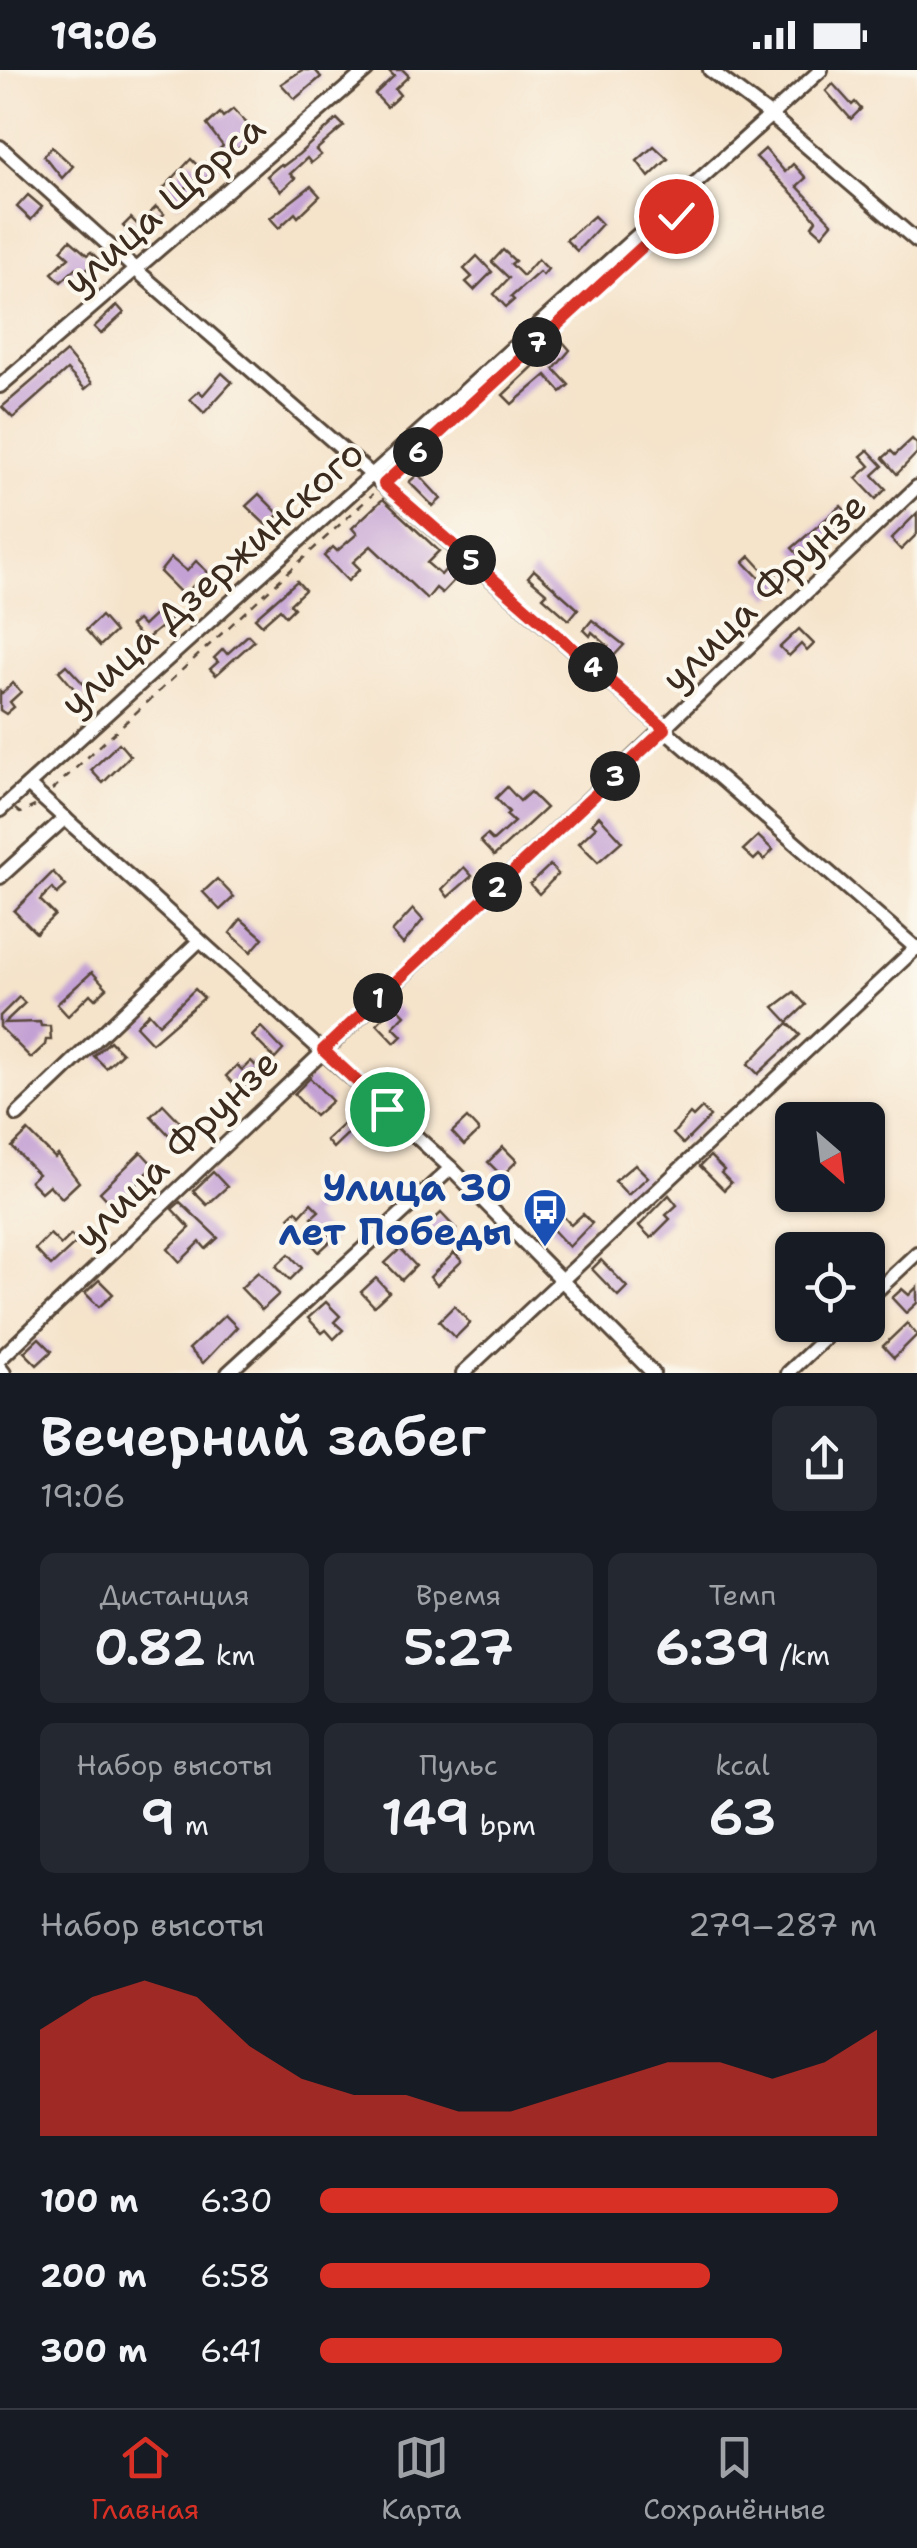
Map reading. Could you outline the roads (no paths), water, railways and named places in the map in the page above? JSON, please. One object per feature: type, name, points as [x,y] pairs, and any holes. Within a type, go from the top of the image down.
[{"type":"street","name":"улица Щорса","points":[[0,386],[367,70]]},
{"type":"street","points":[[710,70],[770,115],[917,241]]},
{"type":"street","name":"улица Дзержинского","points":[[4,806],[200,627],[378,480],[821,70]]},
{"type":"street","points":[[0,147],[135,269],[917,948],[463,1373]]},
{"type":"street","name":"улица Фрунзе","points":[[0,1359],[917,487]]},
{"type":"street","points":[[28,784],[451,1168],[653,1373]]},
{"type":"street","points":[[0,877],[64,818]]},
{"type":"street","points":[[17,1115],[198,941]]},
{"type":"street","points":[[228,1373],[451,1168]]},
{"type":"street","points":[[885,1283],[917,1253]]},
{"type":"street","points":[[788,1373],[822,1342]]},
{"type":"place","name":"Улица 30 лет Победы","points":[[545,1248]]}]
